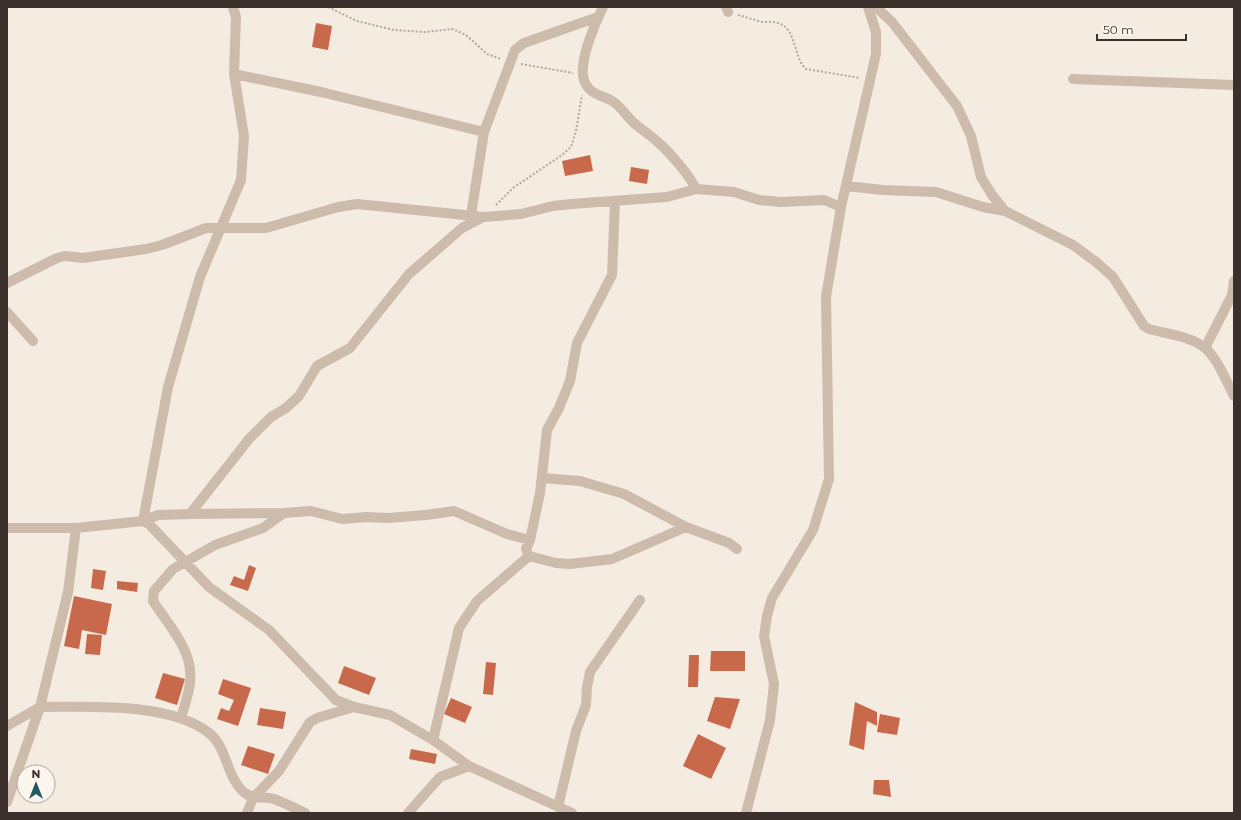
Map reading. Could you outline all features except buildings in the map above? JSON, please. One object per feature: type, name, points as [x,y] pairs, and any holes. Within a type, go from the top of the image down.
[{"type":"street","points":[[143,521],[168,387],[200,277],[240,180],[244,147],[244,126],[234,74],[236,17],[233,7]]},
{"type":"street","points":[[603,7],[598,17],[584,61],[583,78],[593,93],[613,101],[633,122],[661,144],[692,179],[696,190]]},
{"type":"street","points":[[746,813],[770,720],[774,684],[764,636],[766,616],[772,598],[813,530],[829,479],[826,297],[841,207],[876,54],[877,41],[868,7]]},
{"type":"street","points":[[876,7],[892,22],[957,106],[971,136],[981,177],[992,195],[1005,211]]},
{"type":"street","points":[[471,216],[484,132],[509,61],[515,50],[524,42],[598,17]]},
{"type":"street","points":[[234,74],[321,92],[484,132]]},
{"type":"street","points":[[1073,79],[1234,85]]},
{"type":"street","points":[[846,186],[883,190],[936,192],[983,207],[1005,211],[1073,245],[1113,277],[1144,326],[1149,329],[1192,340],[1205,348],[1214,358],[1234,396]]},
{"type":"street","points":[[7,283],[57,258],[65,256],[83,258],[135,251],[162,245],[206,228],[266,228],[338,207],[357,204],[484,217],[521,214],[553,206],[667,197],[696,190],[734,192],[759,200],[781,202],[824,200],[841,207]]},
{"type":"street","points":[[614,201],[612,275],[577,343],[570,381],[560,408],[547,430],[542,478],[530,540],[526,549],[530,556],[570,564],[612,559],[686,527]]},
{"type":"street","points":[[190,514],[249,439],[270,417],[286,408],[299,396],[317,366],[350,348],[409,274],[462,228],[484,217]]},
{"type":"street","points":[[1205,348],[1233,295],[1234,281]]},
{"type":"street","points":[[7,312],[33,341]]},
{"type":"street","points":[[542,478],[580,480],[624,494],[686,527],[729,543],[736,548]]},
{"type":"street","points":[[7,528],[76,528],[143,521],[158,515],[284,513],[311,511],[342,519],[366,517],[388,518],[454,511],[507,534],[530,540]]},
{"type":"street","points":[[180,718],[190,684],[191,668],[185,649],[154,601],[153,597],[158,585],[170,572],[215,545],[263,528],[284,513]]},
{"type":"street","points":[[143,521],[149,524],[216,594],[258,621],[269,630],[336,700],[354,707],[390,715],[433,740],[469,766],[572,813]]},
{"type":"street","points":[[7,802],[40,708],[68,592],[76,528]]},
{"type":"street","points":[[433,740],[459,628],[477,601],[530,556]]},
{"type":"street","points":[[558,807],[576,730],[586,705],[590,672],[640,600]]},
{"type":"street","points":[[247,813],[253,798],[279,771],[310,722],[317,718],[354,707]]},
{"type":"street","points":[[7,726],[40,708],[107,708],[155,712],[180,718],[210,734],[221,749],[236,783],[246,794],[253,798],[276,800],[305,813]]},
{"type":"street","points":[[408,813],[440,778],[469,766]]},
{"type":"path","points":[[328,7],[357,21],[385,28],[425,32],[453,28],[466,35],[487,54],[509,61],[583,78],[576,131],[570,148],[513,188],[484,217]]},
{"type":"path","points":[[727,10],[757,20],[778,23],[784,26],[790,33],[801,64],[806,69],[870,79]]}]
